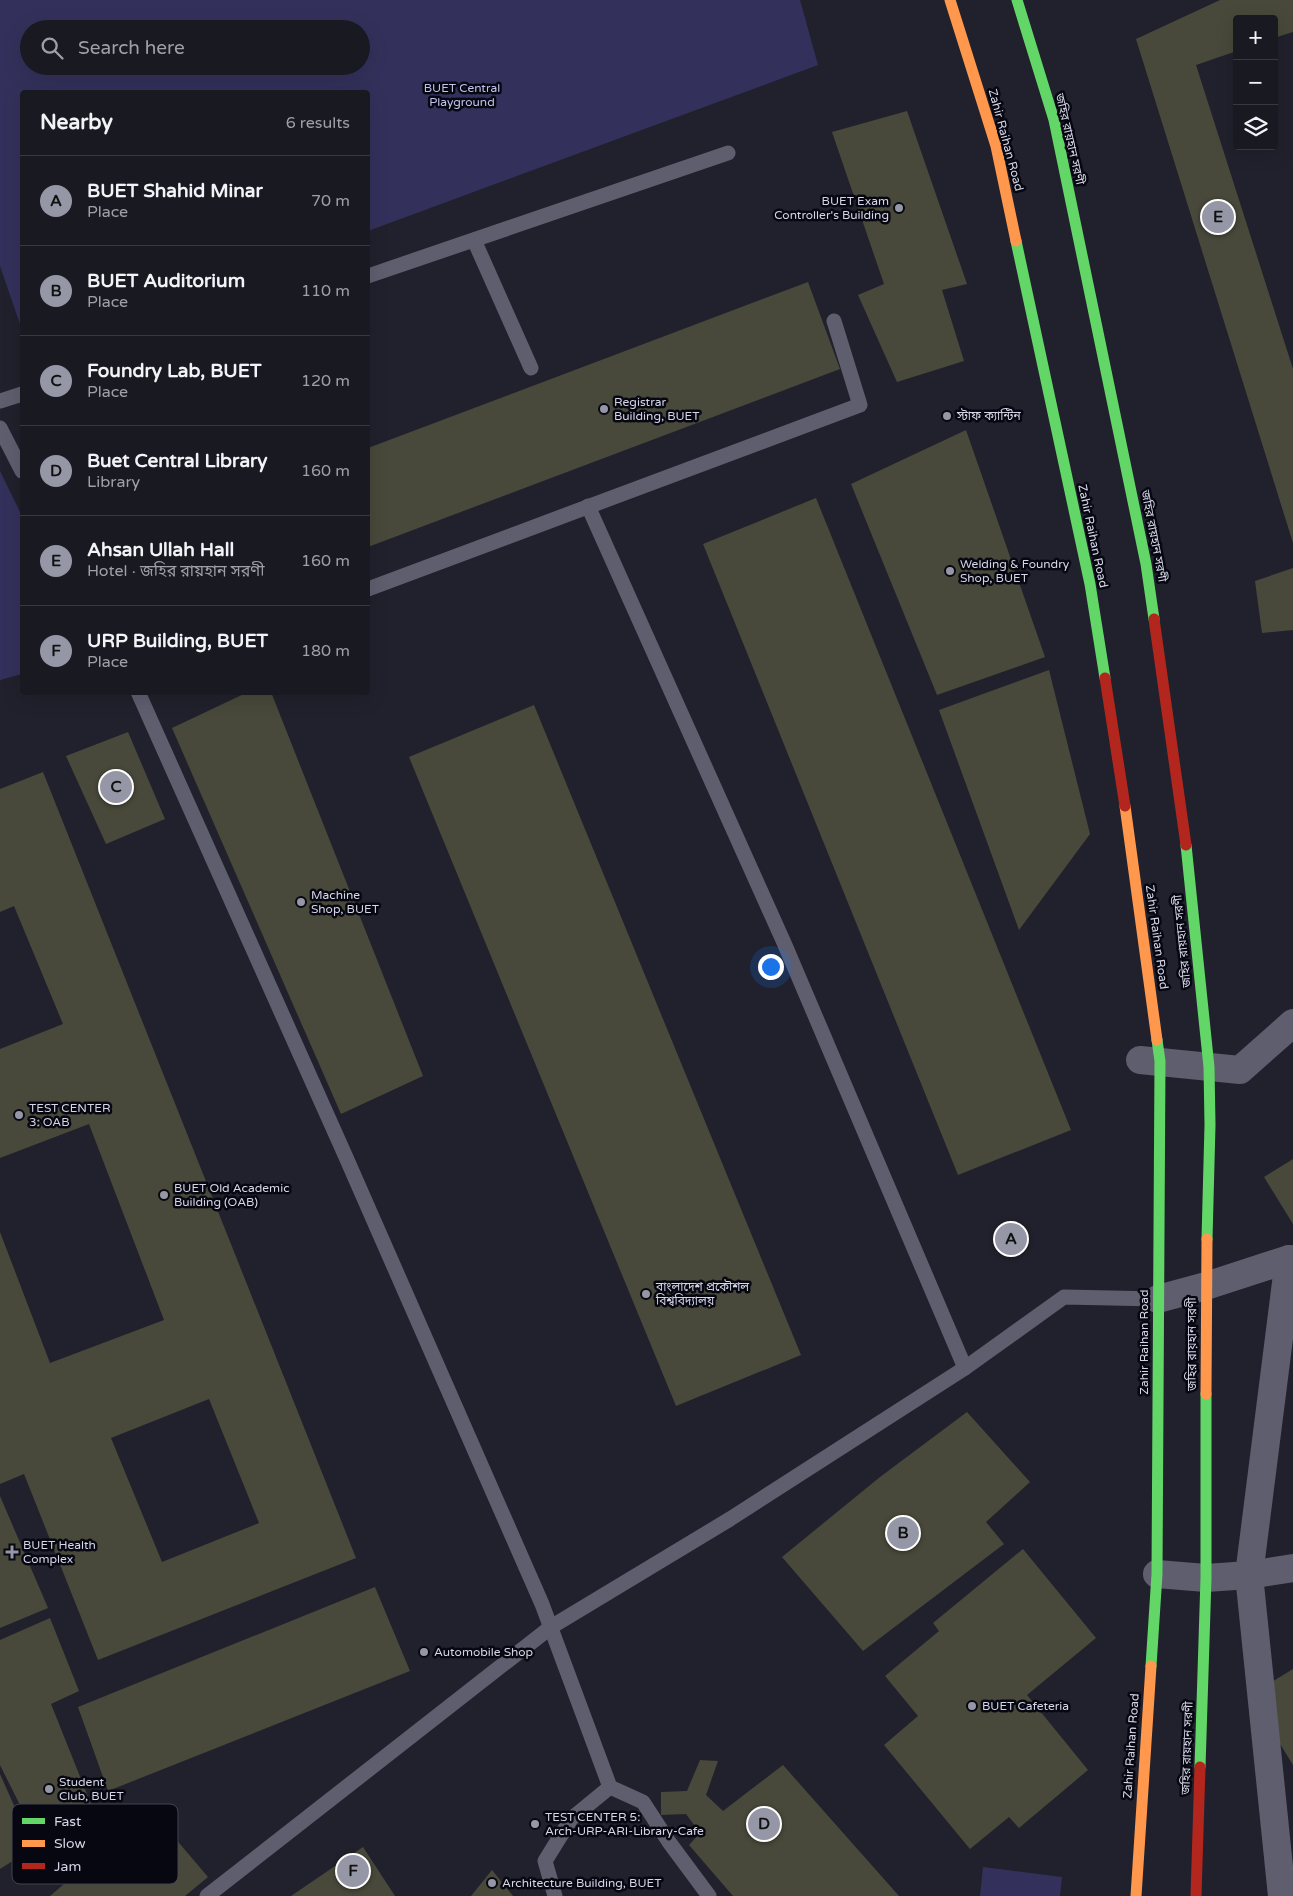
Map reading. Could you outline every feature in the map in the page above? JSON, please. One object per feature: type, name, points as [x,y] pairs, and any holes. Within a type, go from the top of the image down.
[{"type":"main road","name":"Zahir Raihan Road","points":[[950,0],[996,146],[1090,584],[1128,822],[1150,1061],[1158,1299],[1157,1574],[1136,1896]]},
{"type":"main road","name":"জহির রায়হান সরণী","points":[[1017,0],[1054,120],[1146,564],[1186,843],[1209,1067],[1210,1125],[1206,1286],[1206,1578],[1196,1896]]},
{"type":"street","points":[[1150,1061],[1240,1070],[1293,1024]]},
{"type":"street","points":[[1158,1299],[1291,1263],[1249,1575],[1282,1896]]},
{"type":"street","points":[[1157,1574],[1206,1578],[1249,1575],[1293,1568]]},
{"type":"lane","points":[[370,275],[728,153]]},
{"type":"lane","points":[[474,240],[531,368]]},
{"type":"lane","points":[[370,588],[860,405],[834,322]]},
{"type":"lane","points":[[0,401],[20,395]]},
{"type":"lane","points":[[0,428],[20,467]]},
{"type":"lane","points":[[588,506],[789,954],[966,1368]]},
{"type":"lane","points":[[139,695],[349,1164],[551,1627],[610,1787],[643,1802],[669,1842],[710,1896]]},
{"type":"lane","points":[[208,1896],[551,1627],[730,1519],[966,1368],[1064,1297],[1158,1299]]},
{"type":"lane","points":[[555,1896],[545,1861],[571,1819],[610,1787]]},
{"type":"green space","name":"BUET Central Playground","points":[[0,0],[800,0],[818,65],[370,230],[370,90],[20,90],[20,324],[0,266]]},
{"type":"green space","points":[[0,471],[20,512],[20,675],[0,680]]},
{"type":"green space","points":[[983,1867],[1062,1877],[1060,1896],[980,1896]]},
{"type":"building","points":[[1220,0],[1293,0],[1293,32],[1278,37],[1278,15],[1233,15],[1233,52],[1196,65],[1293,369],[1293,543],[1136,39]]},
{"type":"building","name":"BUET Exam Controller's Building","points":[[907,111],[967,284],[942,290],[964,361],[897,382],[858,295],[884,284],[832,132]]},
{"type":"building","name":"Registrar Building, BUET","points":[[808,282],[840,369],[370,546],[370,447]]},
{"type":"building","name":"Welding & Foundry Shop, BUET","points":[[966,430],[1045,657],[937,695],[851,484]]},
{"type":"building","points":[[816,498],[1071,1130],[958,1175],[703,544]]},
{"type":"building","points":[[1293,568],[1293,630],[1262,633],[1255,581]]},
{"type":"building","points":[[1049,670],[1090,834],[1019,930],[939,710]]},
{"type":"building","name":"Machine Shop, BUET","points":[[242,695],[272,695],[423,1076],[341,1114],[172,728]]},
{"type":"building","points":[[534,705],[801,1355],[676,1406],[409,757]]},
{"type":"building","points":[[128,732],[165,819],[106,844],[66,756]]},
{"type":"building","name":"BUET Old Academic Building (OAB)","points":[[43,772],[356,1558],[98,1660],[24,1474],[0,1484],[0,1232],[50,1363],[164,1320],[89,1124],[0,1158],[0,1049],[63,1024],[14,906],[0,912],[0,789]],"holes":[[[209,1399],[259,1523],[162,1562],[111,1438]]]},
{"type":"building","points":[[1293,1159],[1293,1224],[1264,1177]]},
{"type":"building","points":[[967,1412],[1030,1482],[986,1522],[1004,1544],[863,1651],[782,1557],[880,1477]]},
{"type":"building","name":"BUET Health Complex","points":[[0,1496],[48,1608],[0,1628]]},
{"type":"building","name":"BUET Cafeteria","points":[[1023,1549],[1096,1638],[1027,1695],[1088,1770],[1019,1828],[1009,1817],[970,1849],[884,1745],[918,1716],[885,1676],[939,1631],[933,1623]]},
{"type":"building","points":[[375,1587],[410,1671],[108,1791],[78,1707]]},
{"type":"building","points":[[50,1618],[79,1691],[51,1704],[91,1804],[20,1804],[0,1765],[0,1640]]},
{"type":"building","points":[[1293,1669],[1293,1765],[1250,1695]]},
{"type":"building","points":[[700,1760],[718,1761],[706,1795],[723,1811],[783,1765],[899,1896],[733,1896],[689,1845],[700,1833],[686,1814],[661,1815],[661,1792],[687,1791]]},
{"type":"building","points":[[0,1774],[13,1804],[12,1861],[0,1869]]},
{"type":"building","points":[[178,1842],[208,1877],[185,1896],[50,1896],[64,1884],[178,1884]]},
{"type":"building","points":[[363,1847],[395,1896],[291,1896]]},
{"type":"building","name":"Architecture Building, BUET","points":[[492,1870],[513,1896],[471,1896]]},
{"type":"traffic: fast","points":[[1017,0],[1054,120],[1146,564],[1154,619]]},
{"type":"traffic: fast","points":[[1016,241],[1090,584],[1105,678]]},
{"type":"traffic: fast","points":[[1186,845],[1209,1067],[1210,1125],[1207,1239]]},
{"type":"traffic: fast","points":[[1151,1666],[1157,1574],[1160,1061],[1157,1040]]},
{"type":"traffic: fast","points":[[1200,1767],[1206,1578],[1206,1394]]},
{"type":"traffic: slow","points":[[950,0],[996,146],[1016,241]]},
{"type":"traffic: slow","points":[[1125,806],[1157,1040]]},
{"type":"traffic: slow","points":[[1206,1394],[1207,1239]]},
{"type":"traffic: slow","points":[[1136,1896],[1151,1666]]},
{"type":"traffic: jam","points":[[1154,619],[1186,845]]},
{"type":"traffic: jam","points":[[1105,678],[1125,806]]},
{"type":"traffic: jam","points":[[1196,1896],[1200,1767]]},
{"type":"place","name":"BUET Exam Controller's Building","points":[[899,208]]},
{"type":"place","name":"Ahsan Ullah Hall","points":[[1218,217]]},
{"type":"place","name":"Registrar Building, BUET","points":[[604,409]]},
{"type":"place","name":"স্টাফ ক্যান্টিন","points":[[947,416]]},
{"type":"place","name":"Welding & Foundry Shop, BUET","points":[[950,571]]},
{"type":"place","name":"Foundry Lab, BUET","points":[[116,787]]},
{"type":"place","name":"Machine Shop, BUET","points":[[301,902]]},
{"type":"place","name":"TEST CENTER 3: OAB","points":[[19,1115]]},
{"type":"place","name":"BUET Old Academic Building (OAB)","points":[[164,1195]]},
{"type":"place","name":"BUET Shahid Minar","points":[[1011,1239]]},
{"type":"place","name":"বাংলাদেশ প্রকৌশল বিশ্ববিদ্যালয়","points":[[646,1294]]},
{"type":"place","name":"BUET Auditorium","points":[[903,1533]]},
{"type":"place","name":"BUET Health Complex","points":[[12,1552]]},
{"type":"place","name":"Automobile Shop","points":[[424,1652]]},
{"type":"place","name":"BUET Cafeteria","points":[[972,1706]]},
{"type":"place","name":"Student Club, BUET","points":[[49,1789]]},
{"type":"place","name":"TEST CENTER 5: Arch-URP-ARI-Library-Cafe","points":[[535,1824]]},
{"type":"place","name":"Buet Central Library","points":[[764,1824]]},
{"type":"place","name":"URP Building, BUET","points":[[353,1871]]},
{"type":"place","name":"Architecture Building, BUET","points":[[492,1883]]}]
